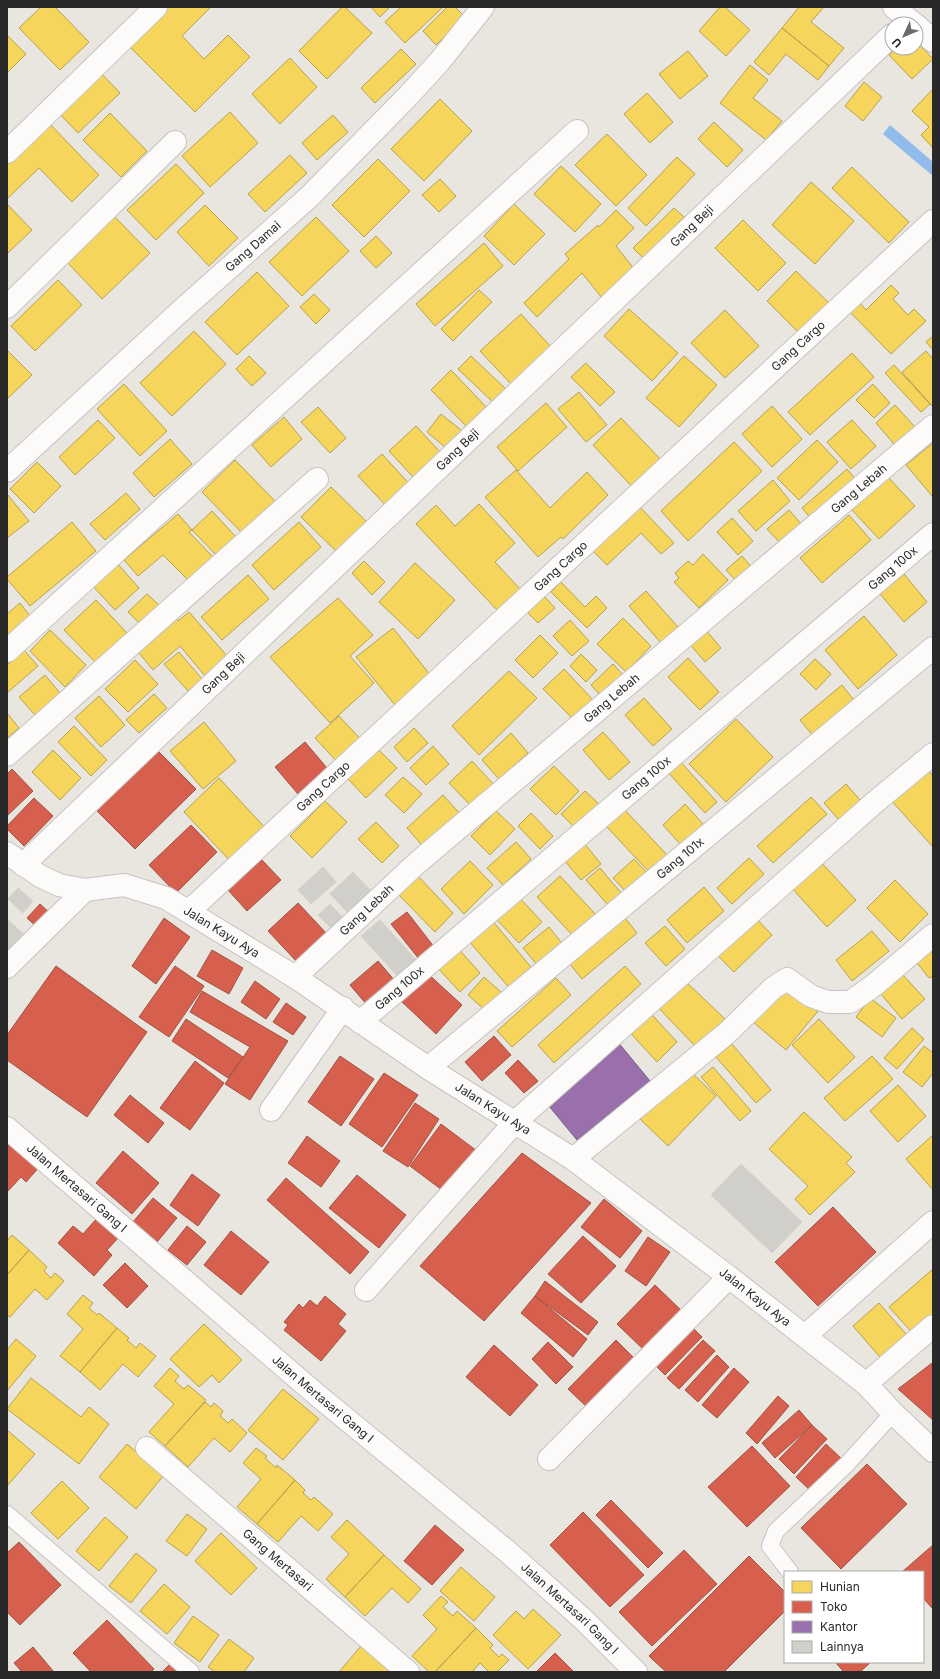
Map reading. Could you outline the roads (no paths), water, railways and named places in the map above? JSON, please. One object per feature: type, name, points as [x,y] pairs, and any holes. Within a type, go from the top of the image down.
[{"type":"street","points":[[7,152],[156,7]]},
{"type":"street","name":"Gang Damai","points":[[7,471],[185,306],[309,197],[435,67],[483,7]]},
{"type":"street","points":[[924,32],[933,41]]},
{"type":"street","name":"Gang Beji","points":[[15,859],[884,43]]},
{"type":"street","points":[[7,651],[577,131]]},
{"type":"street","points":[[7,306],[175,142]]},
{"type":"street","name":"Gang Cargo","points":[[189,911],[933,221]]},
{"type":"street","name":"Gang Lebah","points":[[296,977],[353,922],[435,848],[933,426]]},
{"type":"street","points":[[7,755],[317,479]]},
{"type":"street","name":"Gang 100x","points":[[360,1022],[933,534]]},
{"type":"street","name":"Gang 101x","points":[[428,1068],[933,648]]},
{"type":"street","points":[[366,1290],[515,1122],[874,803],[933,754]]},
{"type":"street","name":"Jalan Kayu Aya","points":[[15,859],[40,876],[59,885],[85,890],[124,885],[166,898],[296,977],[428,1068],[573,1159],[729,1277],[866,1384],[893,1414],[932,1449]]},
{"type":"street","points":[[7,967],[85,890]]},
{"type":"street","points":[[573,1159],[726,1033],[773,988],[787,979],[812,996],[828,1002],[850,1002],[873,986],[933,935]]},
{"type":"street","points":[[271,1110],[343,1008]]},
{"type":"street","name":"Jalan Mertasari Gang I","points":[[7,1128],[317,1395],[508,1552],[584,1620],[636,1672]]},
{"type":"street","points":[[805,1336],[933,1222]]},
{"type":"street","points":[[549,1459],[729,1277]]},
{"type":"street","points":[[866,1384],[933,1326]]},
{"type":"street","name":"Gang Mertasari","points":[[147,1448],[408,1672]]},
{"type":"lane","points":[[789,1571],[770,1546],[776,1531],[847,1464],[893,1414]]},
{"type":"lane","points":[[7,1514],[191,1672]]},
{"type":"water","points":[[890,125],[933,162],[933,176],[883,134]]}]
